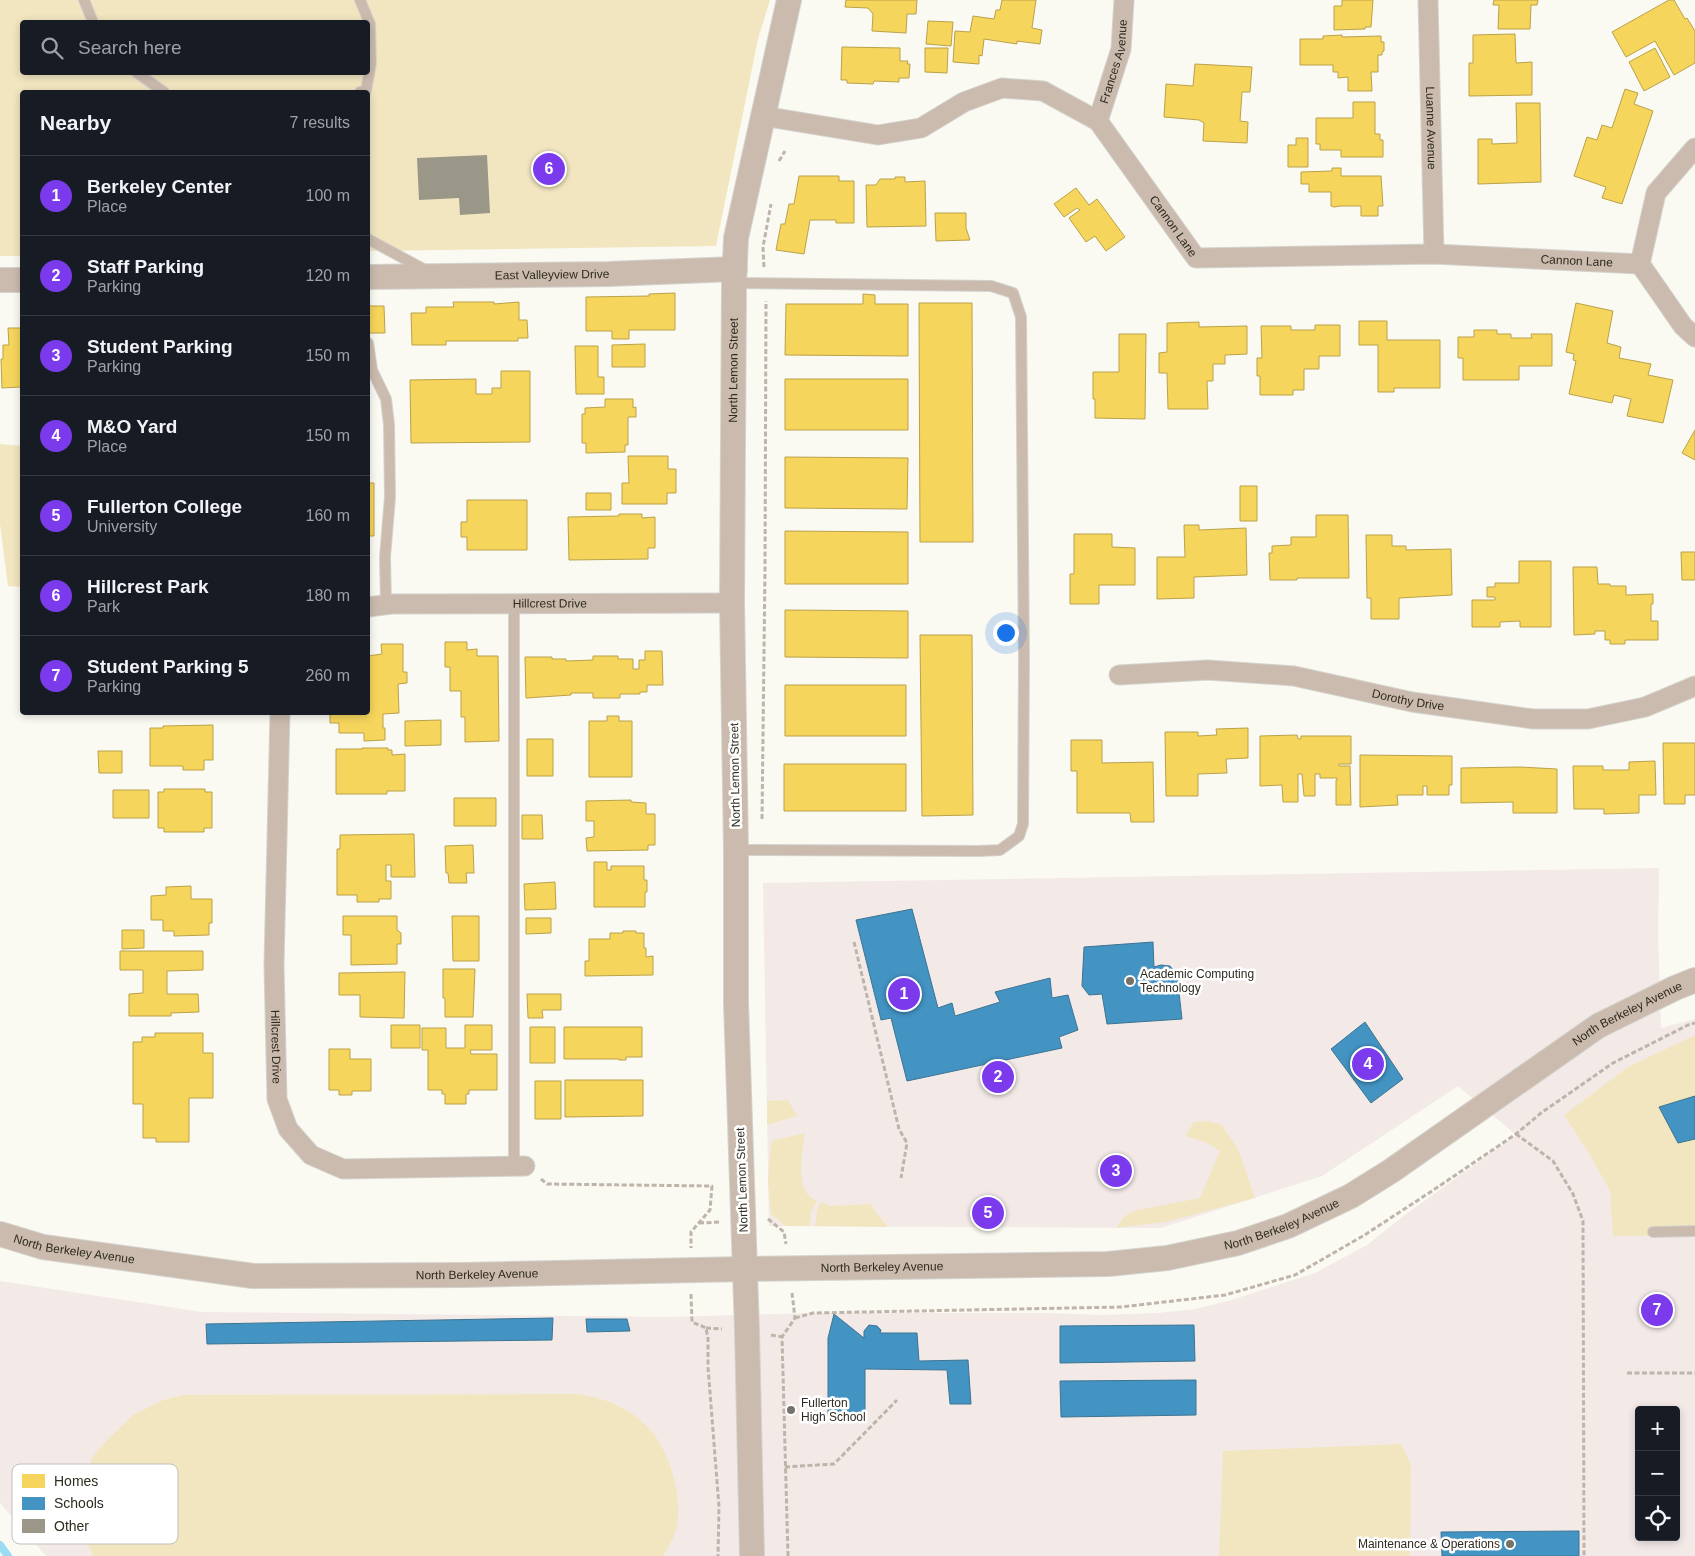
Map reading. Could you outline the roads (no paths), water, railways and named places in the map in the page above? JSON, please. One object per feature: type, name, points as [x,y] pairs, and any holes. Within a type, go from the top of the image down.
[{"type":"street","name":"North Lemon Street","points":[[752,1556],[736,1004],[736,850],[732,603],[734,276],[736,238],[789,0]]},
{"type":"street","name":"Frances Avenue","points":[[1098,121],[1121,49],[1124,0]]},
{"type":"street","name":"Luanne Avenue","points":[[1428,0],[1434,254]]},
{"type":"street","name":"Cannon Lane","points":[[763,116],[878,135],[921,128],[964,102],[1002,88],[1043,91],[1098,121],[1196,258],[1434,254],[1640,264]]},
{"type":"street","points":[[1695,148],[1656,194],[1640,264],[1683,326],[1695,337]]},
{"type":"street","name":"East Valleyview Drive","points":[[370,277],[609,274],[734,276]]},
{"type":"street","points":[[0,280],[20,280]]},
{"type":"street","name":"Hillcrest Drive","points":[[370,607],[386,604],[732,603]]},
{"type":"street","name":"Dorothy Drive","points":[[1119,675],[1208,670],[1294,676],[1412,702],[1533,719],[1588,719],[1645,707],[1695,686]]},
{"type":"street","name":"Hillcrest Drive","points":[[280,715],[275,974],[277,1099],[288,1130],[311,1155],[343,1169],[520,1167]]},
{"type":"street","name":"North Berkeley Avenue","points":[[0,1234],[43,1247],[253,1276],[464,1275],[1108,1264],[1167,1258],[1238,1243],[1288,1226],[1350,1196],[1391,1171],[1598,1026],[1695,980]]},
{"type":"lane","points":[[84,0],[92,20]]},
{"type":"lane","points":[[360,0],[368,20]]},
{"type":"lane","points":[[370,24],[370,68]]},
{"type":"lane","points":[[140,75],[161,90]]},
{"type":"lane","points":[[366,90],[369,75]]},
{"type":"lane","points":[[370,240],[439,277]]},
{"type":"lane","points":[[734,276],[991,286],[1013,293],[1021,318],[1024,660],[1023,824],[1019,836],[1000,850],[736,850]]},
{"type":"lane","points":[[370,356],[372,370],[386,399],[389,425],[390,496],[385,557],[386,604]]},
{"type":"lane","points":[[514,603],[520,1167]]},
{"type":"lane","points":[[1653,1232],[1695,1231]]},
{"type":"waterway","points":[[0,1545],[8,1556]]},
{"type":"place","name":"Hillcrest Park","points":[[549,169]]},
{"type":"place","name":"Academic Computing Technology","points":[[1130,981]]},
{"type":"place","name":"Berkeley Center","points":[[904,994]]},
{"type":"place","name":"M&O Yard","points":[[1368,1064]]},
{"type":"place","name":"Staff Parking","points":[[998,1077]]},
{"type":"place","name":"Student Parking","points":[[1116,1171]]},
{"type":"place","name":"Fullerton College","points":[[988,1213]]},
{"type":"place","name":"Student Parking 5","points":[[1657,1310]]},
{"type":"place","name":"Fullerton High School","points":[[791,1410]]},
{"type":"place","name":"Maintenance & Operations","points":[[1510,1544]]}]
